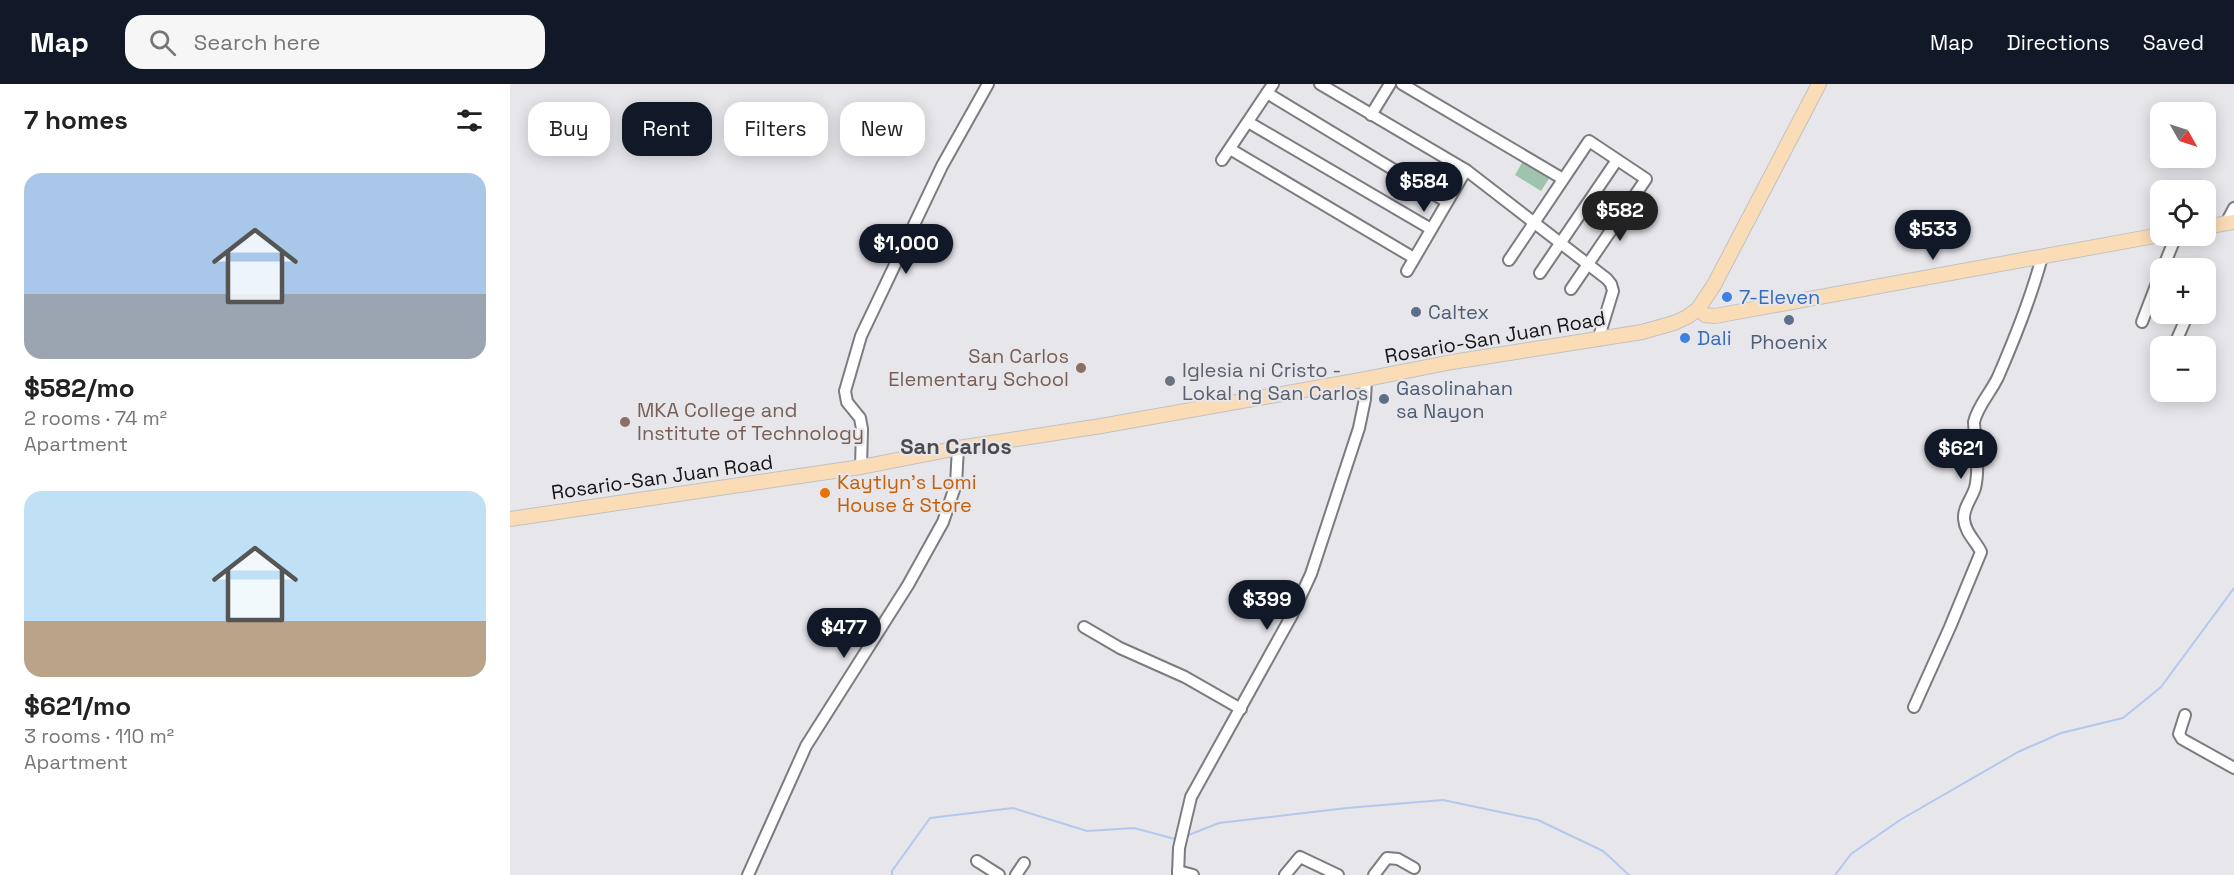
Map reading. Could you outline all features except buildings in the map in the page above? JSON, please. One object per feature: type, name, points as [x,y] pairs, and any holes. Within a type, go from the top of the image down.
[{"type":"main road","name":"Rosario-San Juan Road","points":[[510,519],[861,467],[1452,362],[1598,340],[1674,323],[1698,309],[1728,260],[1819,84]]},
{"type":"main road","points":[[1698,309],[1705,315],[1715,316],[2150,237]]},
{"type":"street","points":[[861,467],[860,418],[847,402],[845,391],[861,336],[942,166],[988,84]]},
{"type":"street","points":[[1320,84],[1466,170],[1611,284],[1612,291],[1598,340]]},
{"type":"street","points":[[1371,115],[1390,84]]},
{"type":"street","points":[[1402,84],[1563,179]]},
{"type":"street","points":[[1222,160],[1270,88],[1447,202]]},
{"type":"street","points":[[1248,122],[1431,229]]},
{"type":"street","points":[[1509,260],[1589,141],[1646,179],[1571,289]]},
{"type":"street","points":[[1230,149],[1414,258]]},
{"type":"street","points":[[1540,273],[1617,160]]},
{"type":"street","points":[[1407,271],[1466,170]]},
{"type":"street","points":[[2230,223],[2234,208]]},
{"type":"street","points":[[1914,707],[1981,552],[1967,532],[1964,519],[1975,488],[1974,422],[1976,414],[1988,398],[1998,378],[2032,292],[2042,257]]},
{"type":"street","points":[[2142,322],[2150,305]]},
{"type":"street","points":[[1193,875],[1178,873],[1179,848],[1191,797],[1292,615],[1311,574],[1359,428],[1365,399],[1366,379]]},
{"type":"street","points":[[748,875],[806,746],[908,585],[944,522],[956,484],[958,448]]},
{"type":"street","points":[[1084,627],[1120,648],[1185,677],[1241,709]]},
{"type":"street","points":[[2185,715],[2179,734],[2182,739],[2234,768]]},
{"type":"street","points":[[1285,875],[1300,857],[1338,875]]},
{"type":"street","points":[[1374,875],[1387,858],[1392,857],[1414,868]]},
{"type":"street","points":[[977,861],[999,875]]},
{"type":"street","points":[[1017,875],[1024,863]]},
{"type":"green space","points":[[1523,161],[1550,177],[1541,191],[1515,175]]},
{"type":"waterway","points":[[1835,875],[1851,854],[1900,820],[2018,752],[2061,733],[2123,718],[2161,687],[2234,588]]},
{"type":"waterway","points":[[1186,836],[1219,823],[1347,808],[1443,800],[1538,820],[1603,851],[1629,875]]},
{"type":"waterway","points":[[892,875],[892,871],[930,818],[1013,808],[1087,831],[1134,828],[1175,839]]},
{"type":"place","name":"7-Eleven","points":[[1727,297]]},
{"type":"place","name":"Caltex","points":[[1416,312]]},
{"type":"place","name":"Phoenix","points":[[1789,320]]},
{"type":"place","name":"Dali","points":[[1685,338]]},
{"type":"place","name":"San Carlos Elementary School","points":[[1081,368]]},
{"type":"place","name":"Iglesia ni Cristo - Lokal ng San Carlos","points":[[1170,381]]},
{"type":"place","name":"Gasolinahan sa Nayon","points":[[1384,399]]},
{"type":"place","name":"MKA College and Institute of Technology","points":[[625,422]]},
{"type":"place","name":"Kaytlyn's Lomi House & Store","points":[[825,493]]},
{"type":"district","name":"San Carlos","points":[[956,446]]}]
